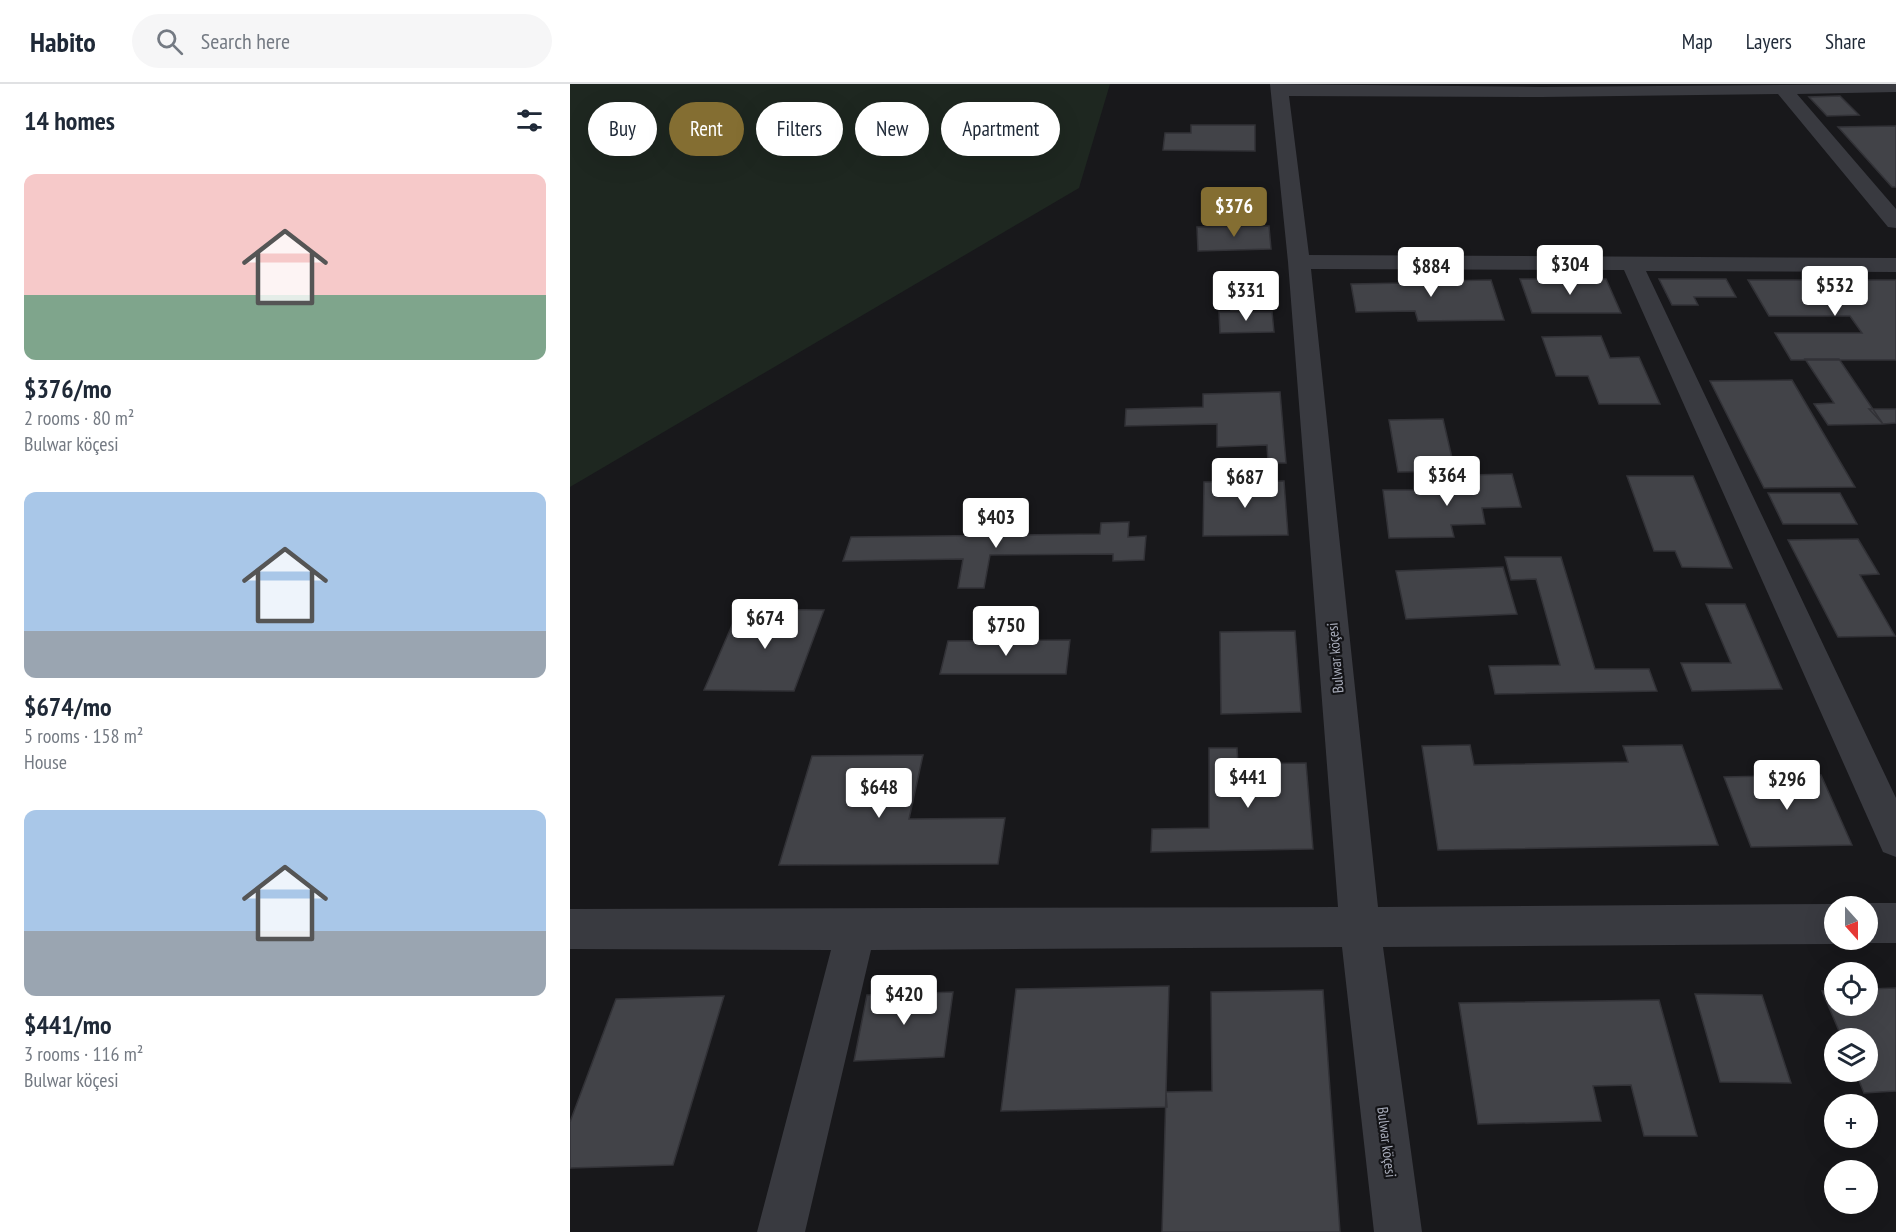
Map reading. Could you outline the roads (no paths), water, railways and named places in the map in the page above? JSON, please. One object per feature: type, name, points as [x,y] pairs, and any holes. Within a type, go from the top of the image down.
[{"type":"street","points":[[1780,85],[1896,222]]},
{"type":"street","points":[[1279,87],[1539,88],[1780,85],[1896,87]]},
{"type":"street","name":"Bulwar köçesi","points":[[1279,87],[1299,262],[1360,926],[1398,1232]]},
{"type":"street","points":[[1299,262],[1896,265]]},
{"type":"street","points":[[1632,264],[1896,839]]},
{"type":"street","points":[[1878,923],[1896,923]]},
{"type":"street","points":[[570,929],[856,930],[1824,924]]},
{"type":"street","points":[[781,1232],[856,930]]}]
